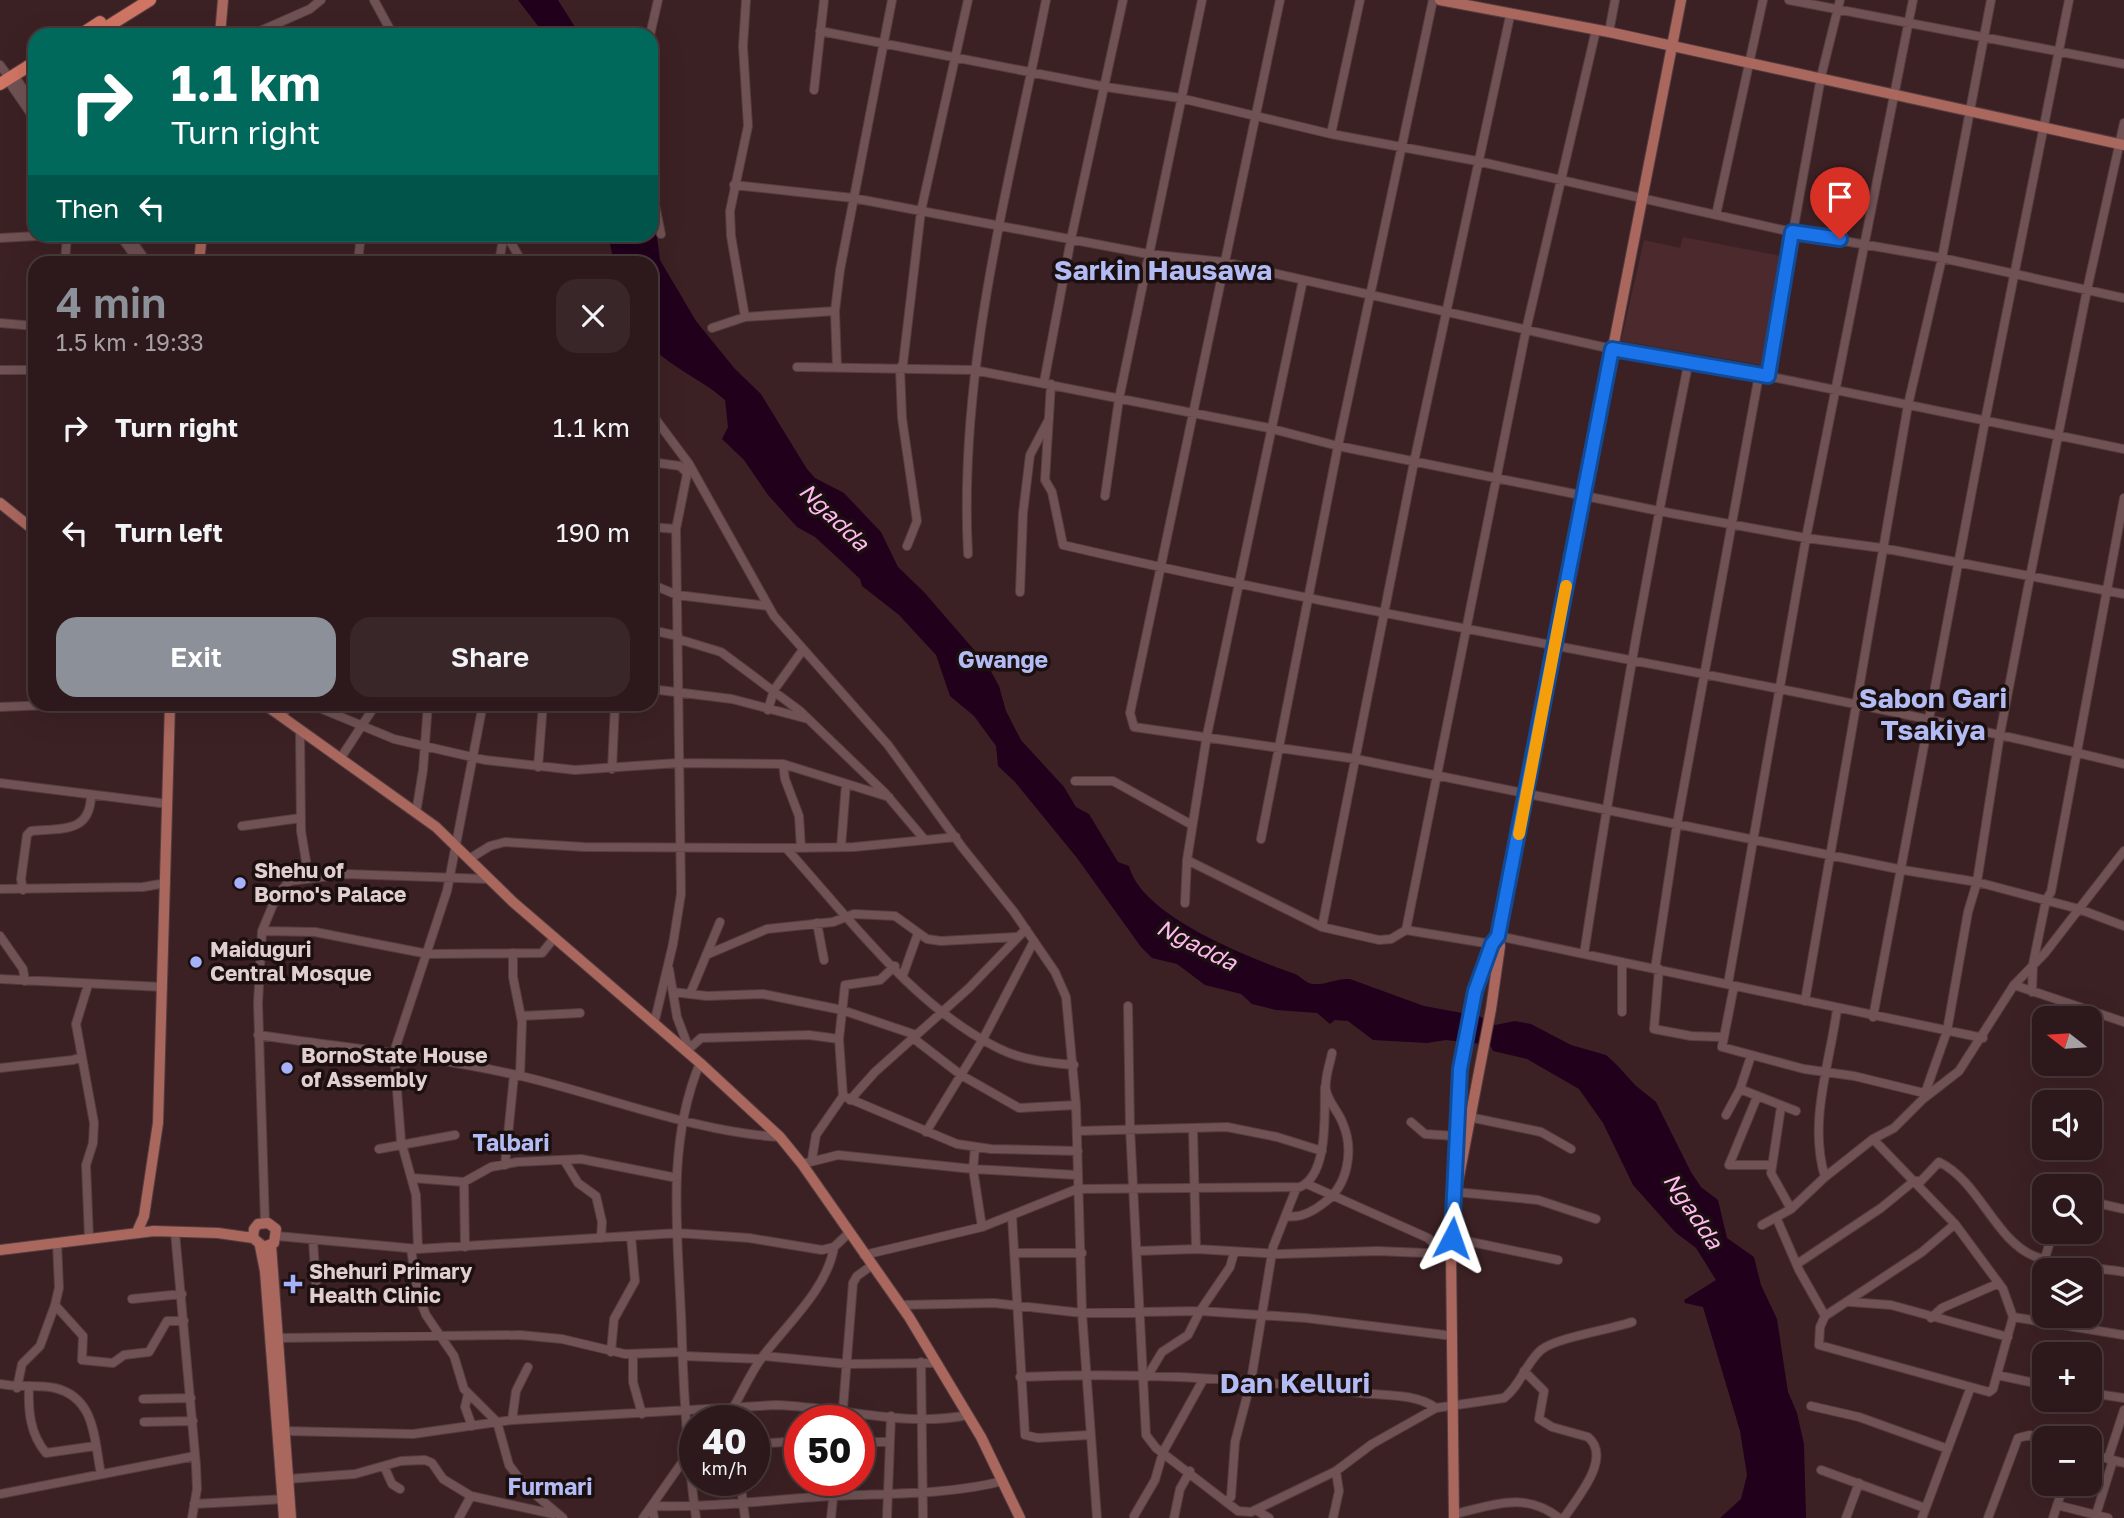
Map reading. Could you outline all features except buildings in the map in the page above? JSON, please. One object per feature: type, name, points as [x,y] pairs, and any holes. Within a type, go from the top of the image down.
[{"type":"highway","points":[[91,28],[134,2],[150,0]]},
{"type":"highway","points":[[103,28],[134,2]]},
{"type":"highway","points":[[9,84],[28,68]]},
{"type":"highway","points":[[9,84],[28,74]]},
{"type":"main road","points":[[221,28],[223,0]]},
{"type":"main road","points":[[1440,0],[1747,61],[2122,145]]},
{"type":"main road","points":[[1456,1192],[1455,1136],[1460,1069],[1472,1007],[1495,940],[1527,794],[1681,0]]},
{"type":"main road","points":[[1,508],[28,526]]},
{"type":"main road","points":[[137,1232],[145,1216],[158,1123],[170,711]]},
{"type":"main road","points":[[274,711],[416,813],[454,844],[487,879],[654,1024],[689,1049],[807,1161],[849,1233],[937,1363],[968,1415],[1020,1518]]},
{"type":"main road","points":[[1455,1516],[1455,1405],[1449,1254],[1456,1192],[1491,1009],[1500,946],[1495,940]]},
{"type":"main road","points":[[145,1216],[154,1231]]},
{"type":"main road","points":[[263,1239],[274,1227],[265,1223],[263,1239],[286,1499],[292,1518]]},
{"type":"main road","points":[[0,1250],[154,1231],[218,1233],[263,1239]]},
{"type":"main road","points":[[263,1239],[278,1338],[288,1479],[284,1518]]},
{"type":"street","points":[[267,28],[310,9],[321,0]]},
{"type":"street","points":[[374,0],[389,28]]},
{"type":"street","points":[[652,28],[658,0]]},
{"type":"street","points":[[745,317],[731,236],[730,211],[748,126],[743,46],[746,0]]},
{"type":"street","points":[[814,90],[824,0]]},
{"type":"street","points":[[836,367],[835,311],[853,198],[892,0]]},
{"type":"street","points":[[907,546],[917,522],[902,418],[900,369],[903,365],[921,211],[968,0]]},
{"type":"street","points":[[968,554],[965,511],[974,370],[1046,0]]},
{"type":"street","points":[[1124,0],[1071,239],[1048,383],[1050,416],[1045,480],[1052,492],[1063,545],[1466,631],[2000,734],[2124,764]]},
{"type":"street","points":[[1105,496],[1119,399],[1202,0]]},
{"type":"street","points":[[1280,0],[1130,713],[1134,727],[1207,735],[1356,759],[1903,870],[1977,881],[2079,909],[2124,926]]},
{"type":"street","points":[[1331,134],[1360,0]]},
{"type":"street","points":[[1261,839],[1338,446],[1433,0]]},
{"type":"street","points":[[1609,32],[1615,0]]},
{"type":"street","points":[[1716,215],[1747,61],[1763,0]]},
{"type":"street","points":[[1789,0],[1839,4],[1908,21],[2124,64]]},
{"type":"street","points":[[1913,0],[1833,391],[1806,538],[1752,839],[1722,1047],[1826,1073],[1854,1076],[1924,1096]]},
{"type":"street","points":[[1804,1001],[1908,405],[1942,258],[1968,112],[1992,0]]},
{"type":"street","points":[[1873,1017],[1903,870],[1985,421],[2069,0]]},
{"type":"street","points":[[1723,1037],[1691,1036],[1654,1028],[1657,969],[1677,824],[1706,676],[1731,524],[1792,232],[1821,77],[1839,4]]},
{"type":"street","points":[[1322,927],[1414,462],[1510,16]]},
{"type":"street","points":[[1406,930],[1434,776],[1526,330],[1596,30]]},
{"type":"street","points":[[820,31],[1106,87],[1180,98],[1331,134],[1477,161],[1792,232],[1942,258],[2124,298]]},
{"type":"street","points":[[0,65],[9,84],[28,110]]},
{"type":"street","points":[[9,84],[28,101]]},
{"type":"street","points":[[1924,1096],[1947,1031],[1968,912],[1977,881],[2000,734],[2030,577],[2087,290],[2122,145],[2124,123]]},
{"type":"street","points":[[734,185],[853,198],[1148,254],[1224,262],[1612,349],[1689,360],[2124,449]]},
{"type":"street","points":[[658,220],[661,234]]},
{"type":"street","points":[[0,238],[28,237]]},
{"type":"street","points":[[1185,903],[1187,860],[1207,735],[1236,583],[1303,280]]},
{"type":"street","points":[[712,328],[745,317],[835,311]]},
{"type":"street","points":[[0,323],[28,326]]},
{"type":"street","points":[[1584,954],[1606,808],[1658,511],[1689,360]]},
{"type":"street","points":[[797,367],[974,370],[1269,428],[1338,446],[1658,511],[1806,538],[1882,548],[2124,594]]},
{"type":"street","points":[[0,370],[28,370]]},
{"type":"street","points":[[1020,592],[1023,513],[1030,455],[1050,416]]},
{"type":"street","points":[[658,424],[688,469],[768,606],[802,651],[875,728],[1026,929],[1055,972],[1066,997],[1076,1105],[1082,1313],[1097,1518]]},
{"type":"street","points":[[658,463],[688,469]]},
{"type":"street","points":[[654,1024],[681,894],[677,529],[688,469]]},
{"type":"street","points":[[2032,992],[2033,964],[2046,900],[2051,892],[2124,498]]},
{"type":"street","points":[[658,528],[677,529]]},
{"type":"street","points":[[658,587],[677,595],[768,606]]},
{"type":"street","points":[[658,632],[721,652],[774,690],[889,797],[924,839]]},
{"type":"street","points":[[768,710],[774,690],[802,651]]},
{"type":"street","points":[[658,689],[732,699],[808,719]]},
{"type":"street","points":[[0,707],[28,706]]},
{"type":"street","points":[[283,718],[285,711]]},
{"type":"street","points":[[326,711],[394,739],[472,757],[538,767],[612,769],[678,763],[783,764],[889,797]]},
{"type":"street","points":[[340,759],[371,711]]},
{"type":"street","points":[[416,813],[428,711]]},
{"type":"street","points":[[482,711],[454,844],[450,877],[428,954],[394,1052],[401,1143],[412,1178],[418,1295],[426,1315],[443,1337],[468,1394],[497,1422],[509,1465],[533,1494],[561,1517]]},
{"type":"street","points":[[538,767],[542,711]]},
{"type":"street","points":[[612,769],[615,711]]},
{"type":"street","points":[[300,731],[301,818],[306,861],[301,879]]},
{"type":"street","points":[[783,764],[785,779],[799,816],[801,848]]},
{"type":"street","points":[[1075,782],[1113,781],[1192,825]]},
{"type":"street","points":[[0,783],[168,804]]},
{"type":"street","points":[[841,847],[846,784]]},
{"type":"street","points":[[23,890],[22,870],[27,835],[31,831],[63,830],[82,823],[87,817],[91,796]]},
{"type":"street","points":[[242,826],[301,818]]},
{"type":"street","points":[[469,859],[490,846],[505,842],[681,848],[801,848],[956,837]]},
{"type":"street","points":[[786,848],[902,975],[941,1012],[983,1039],[1020,1056],[1073,1065]]},
{"type":"street","points":[[1762,1225],[1791,1209],[1825,1177],[1873,1139],[1894,1128],[1924,1096],[1959,1071],[1983,1038],[2014,985],[2045,953],[2124,851]]},
{"type":"street","points":[[1187,860],[1322,927],[1379,940],[1391,939],[1406,930],[1584,954],[1873,1017],[1983,1038]]},
{"type":"street","points":[[265,1223],[258,1035],[262,931],[284,885],[301,879],[346,874],[487,879]]},
{"type":"street","points":[[0,889],[143,887],[166,883]]},
{"type":"street","points":[[706,955],[768,929],[866,914],[895,916],[918,933],[941,941],[1016,937]]},
{"type":"street","points":[[690,994],[720,922]]},
{"type":"street","points":[[817,923],[824,960]]},
{"type":"street","points":[[807,1161],[816,1135],[847,1098],[981,977],[1026,929]]},
{"type":"street","points":[[262,931],[315,932],[428,954],[542,953],[555,937]]},
{"type":"street","points":[[902,975],[918,933]]},
{"type":"street","points":[[0,936],[23,969],[25,981]]},
{"type":"street","points":[[926,1132],[983,1039],[1034,941]]},
{"type":"street","points":[[505,1165],[522,1016],[513,977],[513,953]]},
{"type":"street","points":[[1622,962],[1622,1012]]},
{"type":"street","points":[[668,964],[682,1037],[689,1049],[701,1038],[809,1035],[839,1039]]},
{"type":"street","points":[[847,1098],[839,1039],[848,982],[880,980],[895,966]]},
{"type":"street","points":[[0,979],[163,988]]},
{"type":"street","points":[[88,985],[76,1024],[94,1123],[93,1143],[86,1165],[89,1238]]},
{"type":"street","points":[[2014,985],[2124,1022]]},
{"type":"street","points":[[673,992],[706,996],[750,992],[842,1010],[915,1037],[961,1075],[1019,1108],[1076,1105]]},
{"type":"street","points":[[1128,1006],[1130,1128],[1142,1312],[1146,1434],[1163,1452],[1226,1502],[1245,1514],[1269,1518]]},
{"type":"street","points":[[1825,1177],[1819,1130],[1838,1009]]},
{"type":"street","points":[[522,1016],[580,1013]]},
{"type":"street","points":[[258,1035],[394,1052],[517,1075],[752,1136],[780,1137]]},
{"type":"street","points":[[864,1255],[982,1227],[1077,1189],[1296,1189],[1307,1184],[1322,1151],[1325,1087],[1332,1053]]},
{"type":"street","points":[[0,1068],[73,1060],[81,1056]]},
{"type":"street","points":[[1726,1115],[1740,1089],[1751,1056]]},
{"type":"street","points":[[686,1405],[682,1354],[677,1178],[682,1119],[688,1093],[701,1063]]},
{"type":"street","points":[[1286,1216],[1305,1214],[1334,1196],[1346,1173],[1345,1127],[1325,1087]]},
{"type":"street","points":[[1740,1089],[1796,1111]]},
{"type":"street","points":[[1757,1097],[1729,1165],[1771,1165]]},
{"type":"street","points":[[847,1098],[926,1132],[975,1147],[1078,1151]]},
{"type":"street","points":[[1781,1107],[1771,1173],[1791,1209]]},
{"type":"street","points":[[1469,1117],[1541,1132],[1571,1149]]},
{"type":"street","points":[[1411,1122],[1426,1135],[1455,1136]]},
{"type":"street","points":[[1077,1131],[1235,1128],[1288,1139],[1322,1151]]},
{"type":"street","points":[[1193,1130],[1196,1249]]},
{"type":"street","points":[[379,1149],[456,1135]]},
{"type":"street","points":[[1873,1139],[1955,1224],[1997,1284],[2013,1317],[2008,1337],[1992,1391],[1970,1389],[1819,1345],[1820,1327],[1825,1316],[1922,1252],[1955,1224]]},
{"type":"street","points":[[975,1147],[973,1168],[982,1227]]},
{"type":"street","points":[[807,1161],[838,1155],[1077,1175]]},
{"type":"street","points":[[412,1178],[464,1182],[491,1167],[564,1160],[602,1161],[677,1178]]},
{"type":"street","points":[[564,1160],[578,1183],[596,1196],[602,1222],[601,1238]]},
{"type":"street","points":[[1797,1264],[1881,1208],[1914,1181],[1921,1181],[1939,1162],[1971,1189],[2017,1245],[2034,1257],[2045,1258],[2049,1244]]},
{"type":"street","points":[[464,1182],[465,1247]]},
{"type":"street","points":[[1307,1184],[1428,1238],[1449,1254]]},
{"type":"street","points":[[1226,1502],[1231,1497],[1236,1442],[1264,1315],[1276,1234],[1296,1189]]},
{"type":"street","points":[[1456,1192],[1538,1200],[1596,1219]]},
{"type":"street","points":[[2102,1204],[2124,1209]]},
{"type":"street","points":[[1012,1216],[1025,1435],[1038,1438],[1089,1434]]},
{"type":"street","points":[[1776,1217],[1825,1316]]},
{"type":"street","points":[[175,1232],[193,1421],[197,1489],[192,1518]]},
{"type":"street","points":[[263,1239],[313,1240],[415,1249],[678,1233],[749,1238],[805,1248],[835,1247]]},
{"type":"street","points":[[733,1405],[762,1358],[809,1299],[828,1267],[835,1247],[849,1233]]},
{"type":"street","points":[[611,1352],[614,1319],[635,1281],[631,1236]]},
{"type":"street","points":[[1452,1238],[1558,1261]]},
{"type":"street","points":[[313,1240],[316,1286]]},
{"type":"street","points":[[17,1388],[19,1369],[40,1346],[55,1305],[59,1288],[57,1242]]},
{"type":"street","points":[[1138,1251],[1196,1249],[1234,1253],[1377,1251],[1449,1254]]},
{"type":"street","points":[[1014,1252],[1082,1253]]},
{"type":"street","points":[[1145,1377],[1163,1352],[1188,1335],[1200,1311],[1210,1301],[1230,1267],[1234,1253]]},
{"type":"street","points":[[844,1405],[853,1283],[857,1276],[872,1266]]},
{"type":"street","points":[[2102,1268],[2124,1272]]},
{"type":"street","points":[[1931,1318],[1942,1308],[1997,1284]]},
{"type":"street","points":[[132,1299],[182,1294]]},
{"type":"street","points":[[900,1305],[952,1302],[1082,1313],[1200,1311],[1264,1315],[1453,1336]]},
{"type":"street","points":[[1850,1302],[1891,1305],[2008,1337]]},
{"type":"street","points":[[55,1305],[83,1336],[82,1360],[113,1363],[124,1355],[149,1352],[167,1321],[184,1321]]},
{"type":"street","points":[[2013,1317],[2124,1335]]},
{"type":"street","points":[[1245,1514],[1336,1471],[1372,1444],[1436,1408],[1504,1398],[1513,1391],[1524,1371],[1542,1349],[1632,1322]]},
{"type":"street","points":[[278,1338],[520,1335],[562,1339],[633,1355],[682,1354],[847,1364],[937,1363]]},
{"type":"street","points":[[633,1355],[633,1382],[642,1414]]},
{"type":"street","points":[[921,1362],[923,1518]]},
{"type":"street","points":[[512,1420],[516,1391],[528,1367]]},
{"type":"street","points":[[1524,1371],[1544,1391],[1539,1419],[1552,1427],[1588,1437],[1595,1448],[1596,1460],[1588,1482],[1564,1518]]},
{"type":"street","points":[[1020,1377],[1086,1374],[1251,1381],[1392,1396],[1420,1401],[1436,1408]]},
{"type":"street","points":[[1997,1375],[2032,1382]]},
{"type":"street","points":[[1134,1516],[1155,1480],[1163,1452],[1203,1380]]},
{"type":"street","points":[[0,1384],[17,1388],[56,1388],[78,1398],[85,1405],[93,1423],[101,1474]]},
{"type":"street","points":[[29,1386],[30,1415],[34,1432],[46,1454],[95,1446]]},
{"type":"street","points":[[1922,1518],[1970,1389]]},
{"type":"street","points":[[468,1394],[466,1407],[472,1426]]},
{"type":"street","points":[[2102,1395],[2124,1398]]},
{"type":"street","points":[[143,1399],[191,1398]]},
{"type":"street","points":[[1811,1406],[1859,1417],[1948,1449]]},
{"type":"street","points":[[2095,1516],[2124,1410]]},
{"type":"street","points":[[285,1431],[413,1434],[512,1420],[679,1412]]},
{"type":"street","points":[[875,1414],[921,1420],[941,1420],[968,1415]]},
{"type":"street","points":[[887,1518],[891,1416]]},
{"type":"street","points":[[144,1422],[193,1421]]},
{"type":"street","points":[[1988,1518],[2018,1438],[2032,1436]]},
{"type":"street","points":[[875,1442],[890,1442]]},
{"type":"street","points":[[2,1492],[195,1455]]},
{"type":"street","points":[[2102,1458],[2124,1463]]},
{"type":"street","points":[[288,1479],[355,1474],[401,1461],[425,1460],[432,1463],[443,1479],[471,1496],[561,1517]]},
{"type":"street","points":[[384,1466],[391,1484],[400,1489]]},
{"type":"street","points":[[643,1518],[679,1467]]},
{"type":"street","points":[[1821,1470],[1925,1508]]},
{"type":"street","points":[[1174,1518],[1180,1489],[1190,1471]]},
{"type":"street","points":[[1333,1518],[1339,1491],[1336,1471]]},
{"type":"street","points":[[875,1494],[923,1493],[1003,1481]]},
{"type":"street","points":[[1846,1518],[1859,1483]]},
{"type":"street","points":[[459,1518],[471,1496]]},
{"type":"street","points":[[694,1496],[696,1518]]},
{"type":"street","points":[[742,1496],[745,1518]]},
{"type":"street","points":[[652,1506],[695,1507],[833,1496],[831,1518]]},
{"type":"street","points":[[2053,1518],[2060,1496]]},
{"type":"street","points":[[194,1504],[286,1499]]},
{"type":"street","points":[[1455,1516],[1500,1503],[1533,1503],[1559,1518]]},
{"type":"street","points":[[2057,1505],[2108,1518]]},
{"type":"street","points":[[652,1506],[654,1518]]},
{"type":"shaded area","points":[[1683,237],[1781,256],[1767,366],[1621,341],[1644,240],[1680,248]]},
{"type":"water","points":[[518,0],[558,0],[576,28],[540,28]]},
{"type":"water","name":"Ngadda","points":[[610,242],[658,242],[660,260],[696,321],[735,369],[761,394],[807,469],[815,478],[844,493],[881,532],[898,567],[924,592],[988,666],[1021,740],[1064,787],[1076,807],[1089,814],[1118,862],[1129,866],[1138,885],[1154,902],[1200,933],[1310,983],[1350,979],[1424,1006],[1479,1016],[1495,1025],[1515,1021],[1531,1024],[1571,1045],[1606,1055],[1656,1102],[1691,1172],[1701,1187],[1718,1200],[1727,1238],[1754,1257],[1761,1285],[1777,1319],[1788,1392],[1797,1413],[1804,1444],[1806,1518],[1720,1518],[1741,1499],[1747,1475],[1740,1431],[1703,1307],[1685,1303],[1684,1300],[1716,1280],[1696,1248],[1675,1232],[1633,1185],[1603,1123],[1579,1089],[1527,1059],[1493,1051],[1490,1045],[1446,1040],[1427,1043],[1373,1040],[1348,1021],[1335,1020],[1330,1024],[1317,1013],[1276,1010],[1252,1004],[1241,994],[1205,985],[1177,964],[1152,958],[1141,947],[1077,858],[1015,782],[998,766],[996,746],[974,716],[950,696],[936,655],[899,615],[862,586],[860,579],[840,560],[815,537],[797,527],[768,495],[744,460],[722,439],[728,427],[725,400],[671,363],[658,350],[658,256],[613,256]]},
{"type":"slow traffic","points":[[1519,834],[1566,586]]},
{"type":"place","name":"Shehu of Borno's Palace","points":[[240,883]]},
{"type":"place","name":"Maiduguri Central Mosque","points":[[196,962]]},
{"type":"place","name":"BornoState House of Assembly","points":[[287,1068]]},
{"type":"place","name":"Shehuri Primary Health Clinic","points":[[293,1284]]},
{"type":"district","name":"Sarkin Hausawa","points":[[1163,270]]},
{"type":"district","name":"Gwange","points":[[1003,660]]},
{"type":"district","name":"Sabon Gari Tsakiya","points":[[1933,714]]},
{"type":"district","name":"Talbari","points":[[511,1143]]},
{"type":"district","name":"Dan Kelluri","points":[[1295,1383]]},
{"type":"district","name":"Furmari","points":[[550,1487]]},
{"type":"route","points":[[1452,1238],[1456,1192],[1456,1101],[1460,1069],[1475,991],[1492,944],[1498,936],[1612,349],[1689,360],[1768,376],[1792,232],[1840,239]]}]
